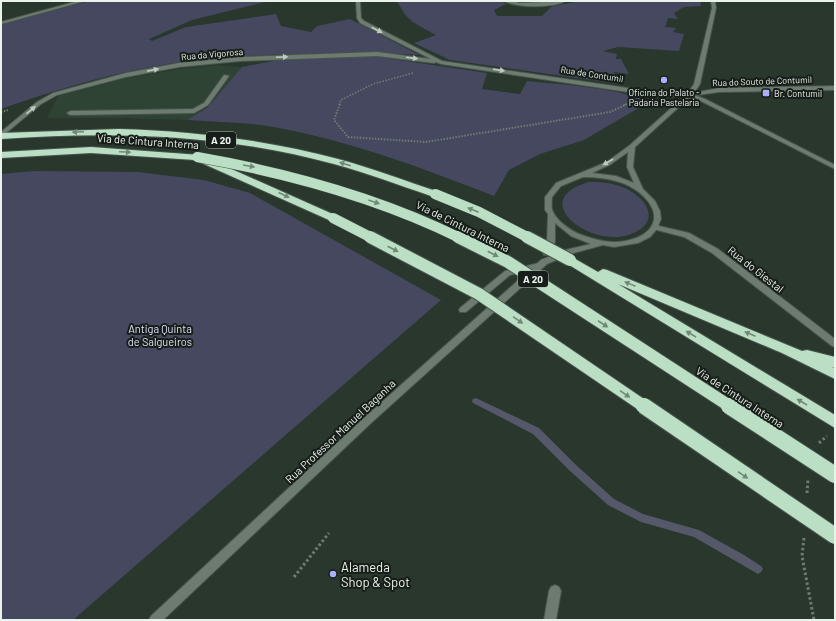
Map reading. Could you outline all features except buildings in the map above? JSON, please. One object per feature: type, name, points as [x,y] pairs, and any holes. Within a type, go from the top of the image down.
[{"type":"highway","name":"Via de Cintura Interna","points":[[1,135],[102,131],[160,133],[273,148],[336,162],[435,194],[486,216],[570,260],[835,422]]},
{"type":"highway","name":"Via de Cintura Interna","points":[[1,155],[92,150],[197,157],[255,167],[323,184],[422,219],[508,262],[835,475]]},
{"type":"highway","points":[[197,157],[327,215],[479,294],[835,536]]},
{"type":"highway","points":[[570,260],[786,349],[835,374]]},
{"type":"highway","points":[[786,349],[835,362]]},
{"type":"street","points":[[52,8],[62,1]]},
{"type":"street","points":[[1,23],[52,8],[83,1]]},
{"type":"street","name":"Rua de Contumil","points":[[358,1],[359,18],[362,22],[441,62],[648,93],[689,95],[703,100],[835,167]]},
{"type":"street","points":[[506,1],[516,3],[564,1]]},
{"type":"street","points":[[582,175],[612,177],[640,188],[650,197],[657,207],[658,218],[655,227],[647,236],[635,241],[620,244],[603,244],[586,240],[570,233],[558,225],[551,214],[548,204],[550,193],[557,185],[568,179],[582,175],[608,163],[632,146],[689,95],[697,84],[714,8],[713,1]]},
{"type":"street","name":"Rua da Vigorosa","points":[[1,135],[39,102],[55,94],[126,75],[179,65],[240,60],[377,54],[441,62]]},
{"type":"street","points":[[70,113],[194,111],[206,104],[226,76]]},
{"type":"street","name":"Rua do Souto de Contumil","points":[[689,95],[719,90],[835,88]]},
{"type":"street","points":[[632,146],[630,167],[640,188]]},
{"type":"street","name":"Rua Professor Manuel Baganha","points":[[541,264],[551,242],[551,214]]},
{"type":"street","name":"Rua do Giestal","points":[[655,227],[686,235],[715,251],[835,344]]},
{"type":"street","name":"Rua Professor Manuel Baganha","points":[[155,620],[362,427],[541,264],[568,252],[603,244]]},
{"type":"street","points":[[463,310],[508,273],[541,264]]},
{"type":"street","points":[[550,620],[555,591]]},
{"type":"path","points":[[413,73],[373,84],[341,100],[334,120],[348,137],[373,140],[426,142],[610,112],[648,93]]},
{"type":"path","points":[[294,577],[329,533]]},
{"type":"shaded area","points":[[220,65],[242,67],[207,108],[187,120],[47,118],[58,96],[124,79],[179,69]]},
{"type":"green space","points":[[90,1],[269,1],[192,20],[149,39],[152,41],[186,27],[276,14],[281,26],[311,32],[317,26],[350,19],[419,55],[390,53],[283,54],[242,56],[181,62],[88,81],[1,109],[1,24]]},
{"type":"green space","points":[[397,1],[502,1],[506,4],[494,10],[497,16],[542,16],[552,6],[580,1],[700,1],[701,6],[684,7],[674,13],[678,19],[668,18],[665,27],[676,28],[673,32],[684,34],[679,51],[618,47],[603,51],[617,54],[616,59],[621,59],[629,74],[614,72],[619,84],[450,60],[414,43],[436,35],[409,19]]},
{"type":"green space","points":[[372,56],[487,73],[482,89],[520,94],[527,81],[602,89],[646,100],[637,109],[584,140],[540,154],[509,170],[494,196],[382,155],[325,138],[267,126],[187,120],[207,108],[242,67],[278,60]]},
{"type":"green space","name":"Antiga Quinta de Salgueiros","points":[[34,171],[138,172],[204,180],[250,193],[441,300],[73,620],[1,620],[1,174]]},
{"type":"green space","points":[[589,182],[613,184],[625,188],[641,199],[649,214],[647,221],[642,228],[631,234],[615,237],[599,235],[584,229],[571,221],[564,211],[563,200],[571,190]]},
{"type":"waterway","points":[[476,401],[536,431],[573,468],[611,502],[641,518],[696,533],[758,569]]},
{"type":"place","name":"Oficina do Palato - Padaria Pastelaria","points":[[664,80]]},
{"type":"place","name":"Br. Contumil","points":[[766,93]]},
{"type":"place","name":"Alameda Shop & Spot","points":[[333,574]]}]
